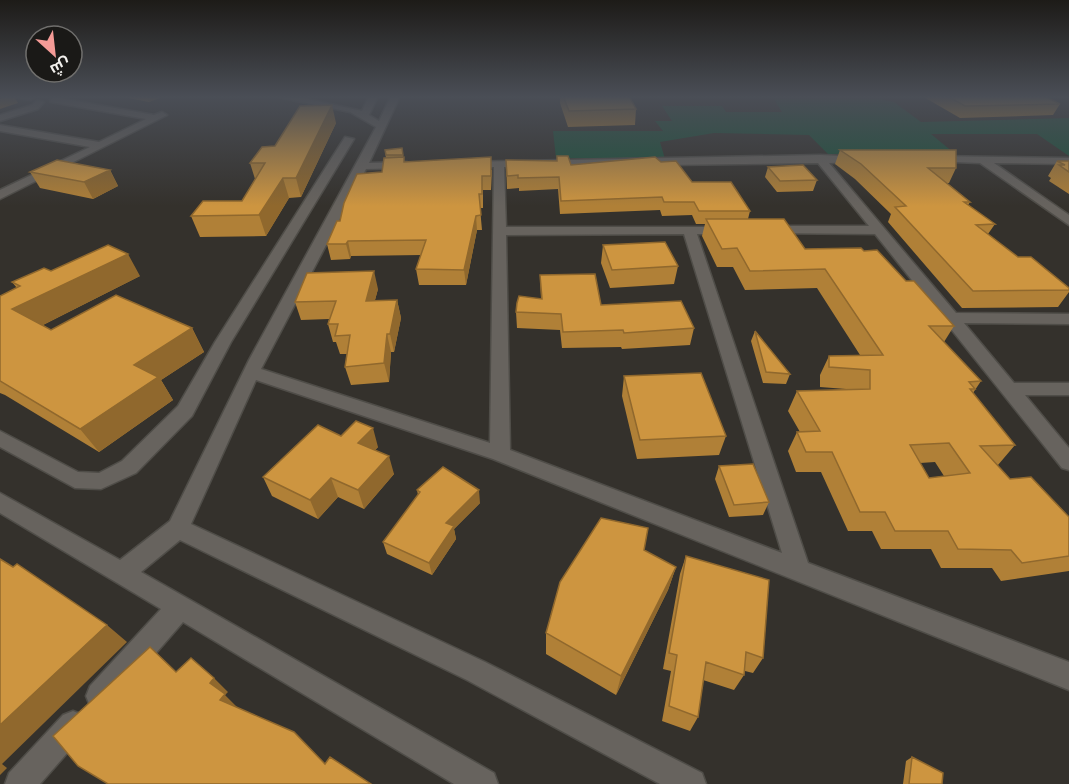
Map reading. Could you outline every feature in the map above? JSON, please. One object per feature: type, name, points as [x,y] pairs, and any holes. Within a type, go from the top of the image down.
[{"type":"street","points":[[26,133],[98,145]]},
{"type":"street","points":[[0,195],[124,133]]},
{"type":"street","points":[[122,573],[178,528],[251,372],[378,133]]},
{"type":"street","points":[[0,438],[75,480],[101,481],[129,467],[185,411],[223,342],[349,139]]},
{"type":"street","points":[[820,158],[1069,462]]},
{"type":"street","points":[[453,164],[866,159]]},
{"type":"street","points":[[925,159],[1069,160]]},
{"type":"street","points":[[983,160],[1069,221]]},
{"type":"street","points":[[499,164],[500,454]]},
{"type":"street","points":[[362,166],[419,165]]},
{"type":"street","points":[[689,230],[799,571]]},
{"type":"street","points":[[499,231],[736,230]]},
{"type":"street","points":[[760,230],[878,230]]},
{"type":"street","points":[[951,318],[1069,319]]},
{"type":"street","points":[[251,372],[500,454],[1069,676]]},
{"type":"street","points":[[1009,389],[1069,389]]},
{"type":"street","points":[[0,502],[483,784]]},
{"type":"street","points":[[178,528],[476,671],[691,784]]},
{"type":"street","points":[[20,784],[181,606]]},
{"type":"green space","points":[[553,133],[1069,133],[1069,156],[1037,134],[931,134],[954,153],[828,154],[809,135],[714,133],[660,142],[665,159],[556,158]]},
{"type":"building","points":[[283,133],[318,133],[296,178],[283,178],[259,215],[191,216],[203,201],[242,201],[265,163],[250,163],[262,147],[275,146]]},
{"type":"building","points":[[402,148],[403,155],[386,155],[385,150]]},
{"type":"building","points":[[840,150],[956,150],[956,168],[928,168],[970,202],[964,202],[995,224],[976,225],[1018,257],[1031,257],[1069,290],[973,291],[895,207],[906,206],[861,164]]},
{"type":"building","points":[[557,156],[568,156],[571,165],[655,157],[661,162],[676,161],[692,182],[731,182],[750,211],[699,211],[694,202],[664,202],[662,197],[561,201],[559,177],[507,176],[506,160],[557,161]]},
{"type":"building","points":[[404,157],[404,162],[491,157],[491,176],[482,176],[482,194],[479,194],[481,215],[476,216],[464,270],[416,269],[426,240],[348,241],[346,244],[327,244],[337,221],[340,221],[344,203],[357,174],[382,172],[384,158]]},
{"type":"building","points":[[57,160],[110,170],[84,182],[30,172]]},
{"type":"building","points":[[1057,161],[1069,161],[1069,172],[1059,165],[1065,165]]},
{"type":"building","points":[[803,165],[817,180],[780,181],[768,167]]},
{"type":"building","points":[[706,219],[784,219],[805,249],[877,250],[906,281],[914,281],[954,326],[929,326],[981,381],[969,382],[975,389],[970,389],[1015,445],[980,446],[1010,479],[1031,477],[1069,517],[1069,556],[1022,563],[1011,550],[958,549],[948,531],[895,531],[885,512],[860,512],[832,452],[806,452],[797,432],[820,431],[797,391],[870,389],[870,370],[829,367],[829,356],[883,355],[825,269],[750,271],[737,248],[722,249]],"holes":[[[949,443],[970,473],[929,478],[910,445]]]},
{"type":"building","points":[[665,242],[678,266],[612,270],[603,245]]},
{"type":"building","points":[[108,245],[128,254],[12,309],[51,330],[116,295],[192,328],[134,365],[158,377],[80,429],[0,381],[0,296],[20,286],[12,282],[44,268],[51,271]]},
{"type":"building","points":[[374,271],[366,301],[397,300],[390,334],[387,334],[384,363],[345,367],[350,335],[335,336],[338,324],[328,324],[336,301],[295,302],[307,273]]},
{"type":"building","points":[[595,274],[601,305],[681,301],[694,328],[624,333],[623,330],[563,332],[561,314],[516,312],[519,296],[542,299],[540,275]]},
{"type":"building","points":[[755,331],[790,374],[766,372]]},
{"type":"building","points":[[701,373],[726,436],[640,440],[624,376]]},
{"type":"building","points":[[356,421],[373,428],[358,443],[389,456],[358,490],[331,478],[310,500],[263,477],[318,425],[341,436]]},
{"type":"building","points":[[753,464],[769,502],[734,505],[719,466]]},
{"type":"building","points":[[443,467],[479,490],[446,523],[454,526],[429,563],[383,542],[420,492],[417,490]]},
{"type":"building","points":[[601,518],[648,528],[644,550],[676,567],[621,676],[546,633],[560,582]]},
{"type":"building","points":[[686,556],[769,580],[763,658],[746,652],[744,675],[706,662],[698,717],[669,706],[677,655],[669,653]]},
{"type":"building","points":[[0,559],[13,567],[17,564],[107,625],[0,725]]},
{"type":"building","points":[[150,647],[176,672],[191,658],[214,678],[210,683],[225,694],[220,700],[294,732],[325,764],[330,757],[371,784],[108,784],[78,766],[53,736]]},
{"type":"building","points":[[912,757],[943,773],[942,784],[909,784]]}]
